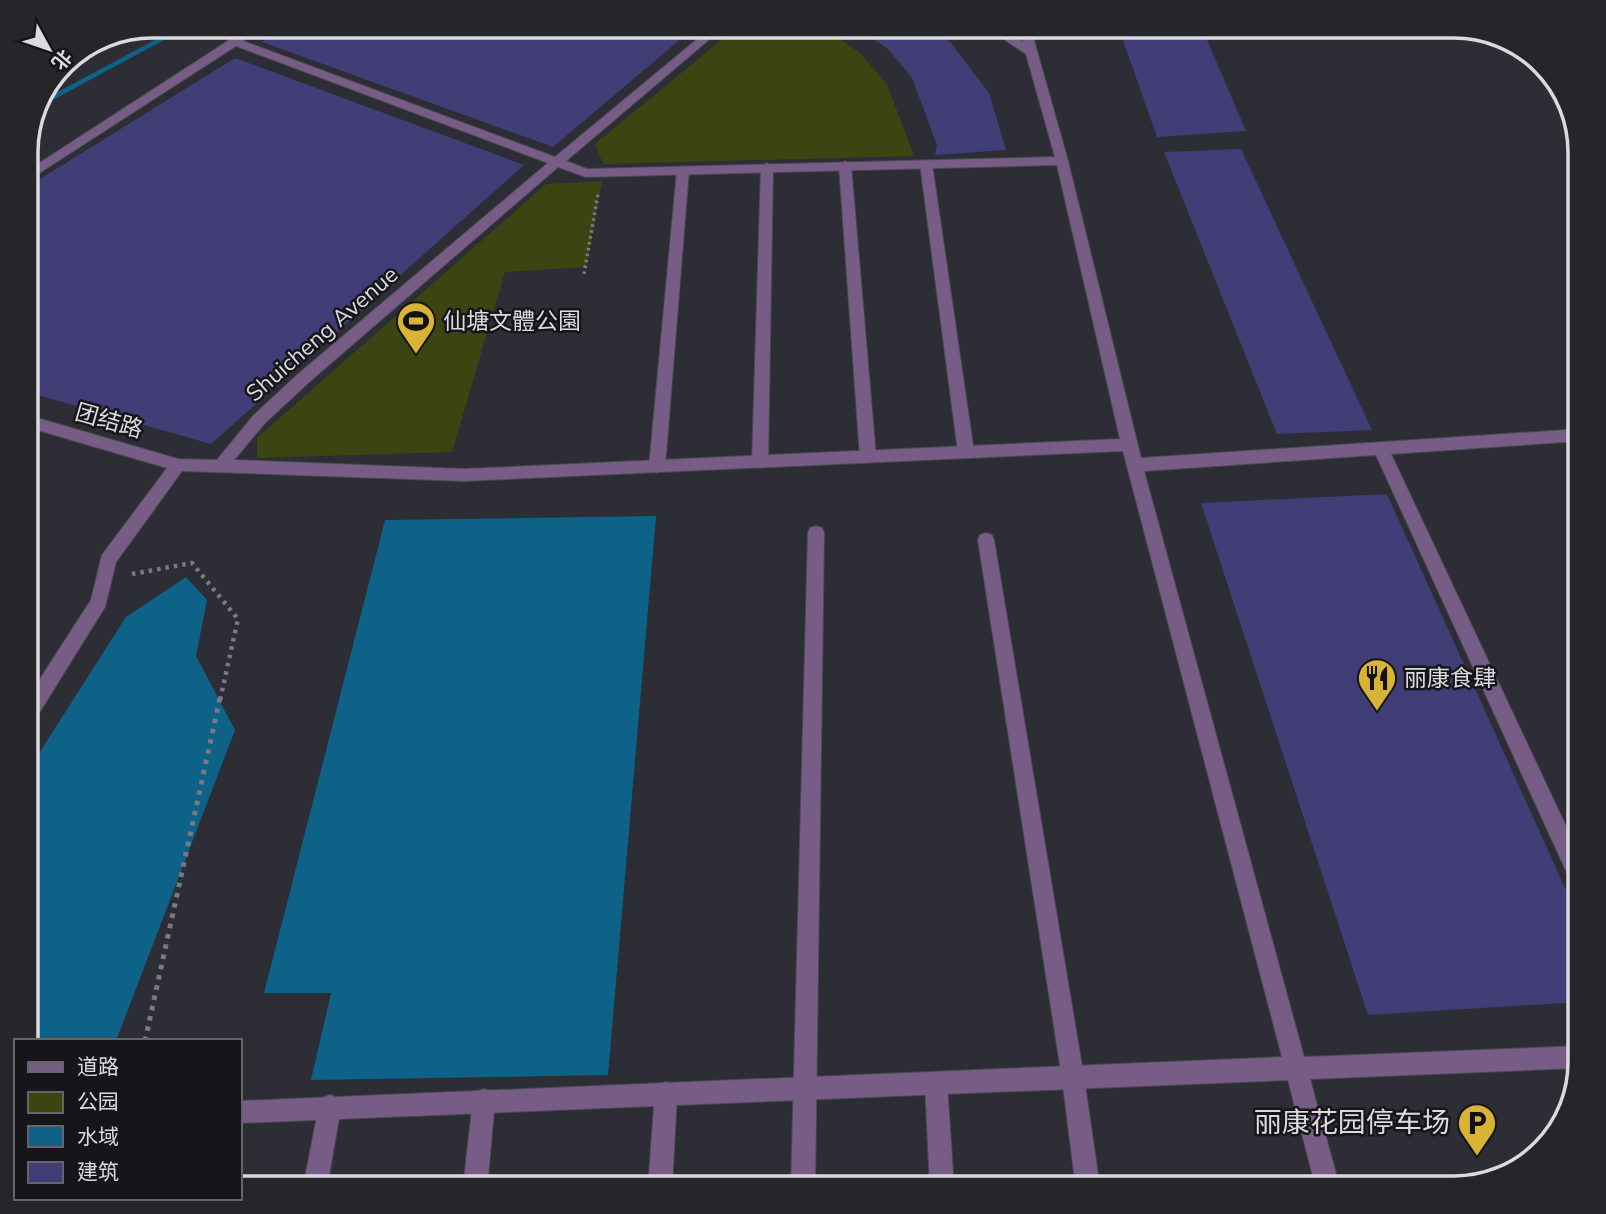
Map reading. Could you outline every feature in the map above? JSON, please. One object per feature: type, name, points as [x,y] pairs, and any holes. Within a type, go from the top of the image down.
[{"type":"street","points":[[39,169],[241,38]]},
{"type":"street","name":"Shuicheng Avenue","points":[[221,466],[244,433],[555,162],[705,38]]},
{"type":"street","points":[[1009,38],[1033,53]]},
{"type":"street","points":[[1028,38],[1062,160],[1135,465],[1325,1176]]},
{"type":"street","points":[[235,42],[586,173],[1062,160]]},
{"type":"street","points":[[926,164],[966,452]]},
{"type":"street","points":[[845,166],[867,457]]},
{"type":"street","points":[[761,462],[767,167]]},
{"type":"street","points":[[657,467],[682,170]]},
{"type":"street","name":"团结路","points":[[39,424],[178,465]]},
{"type":"street","points":[[1135,465],[1568,436]]},
{"type":"street","points":[[39,696],[99,602],[108,560],[178,465],[464,475],[1131,445]]},
{"type":"street","points":[[1381,449],[1568,853]]},
{"type":"street","points":[[803,1176],[816,533]]},
{"type":"street","points":[[986,540],[1086,1176]]},
{"type":"street","points":[[242,1112],[330,1106],[1568,1058]]},
{"type":"street","points":[[936,1083],[941,1176]]},
{"type":"street","points":[[661,1176],[666,1093]]},
{"type":"street","points":[[476,1176],[484,1100]]},
{"type":"street","points":[[317,1176],[330,1106]]},
{"type":"path","points":[[584,274],[602,172]]},
{"type":"path","points":[[104,579],[192,563],[238,619],[145,1039]]},
{"type":"green space","points":[[723,38],[839,38],[860,53],[887,84],[914,156],[603,164],[595,144]]},
{"type":"green space","name":"仙塘文體公園","points":[[602,181],[586,267],[505,272],[452,452],[257,458],[257,438],[546,184]]},
{"type":"water","points":[[656,516],[608,1075],[311,1080],[331,993],[264,993],[385,520]]},
{"type":"water","points":[[186,577],[207,600],[196,656],[235,730],[117,1039],[39,1039],[39,753],[126,617]]},
{"type":"building","points":[[268,38],[682,38],[553,147],[262,42]]},
{"type":"building","points":[[871,38],[945,38],[951,43],[989,93],[1006,150],[935,155],[937,145],[912,78],[888,49]]},
{"type":"building","points":[[1122,38],[1206,38],[1246,131],[1157,137]]},
{"type":"building","points":[[235,58],[524,165],[211,444],[39,395],[39,180]]},
{"type":"building","points":[[1241,149],[1372,430],[1277,434],[1164,152]]},
{"type":"building","name":"丽康食肆","points":[[1387,494],[1568,894],[1568,1003],[1368,1015],[1201,503]]},
{"type":"waterway","points":[[53,98],[165,38]]},
{"type":"place","name":"仙塘文體公園","points":[[416,355]]},
{"type":"place","name":"丽康食肆","points":[[1377,712]]},
{"type":"place","name":"丽康花园停车场","points":[[1477,1157]]}]
